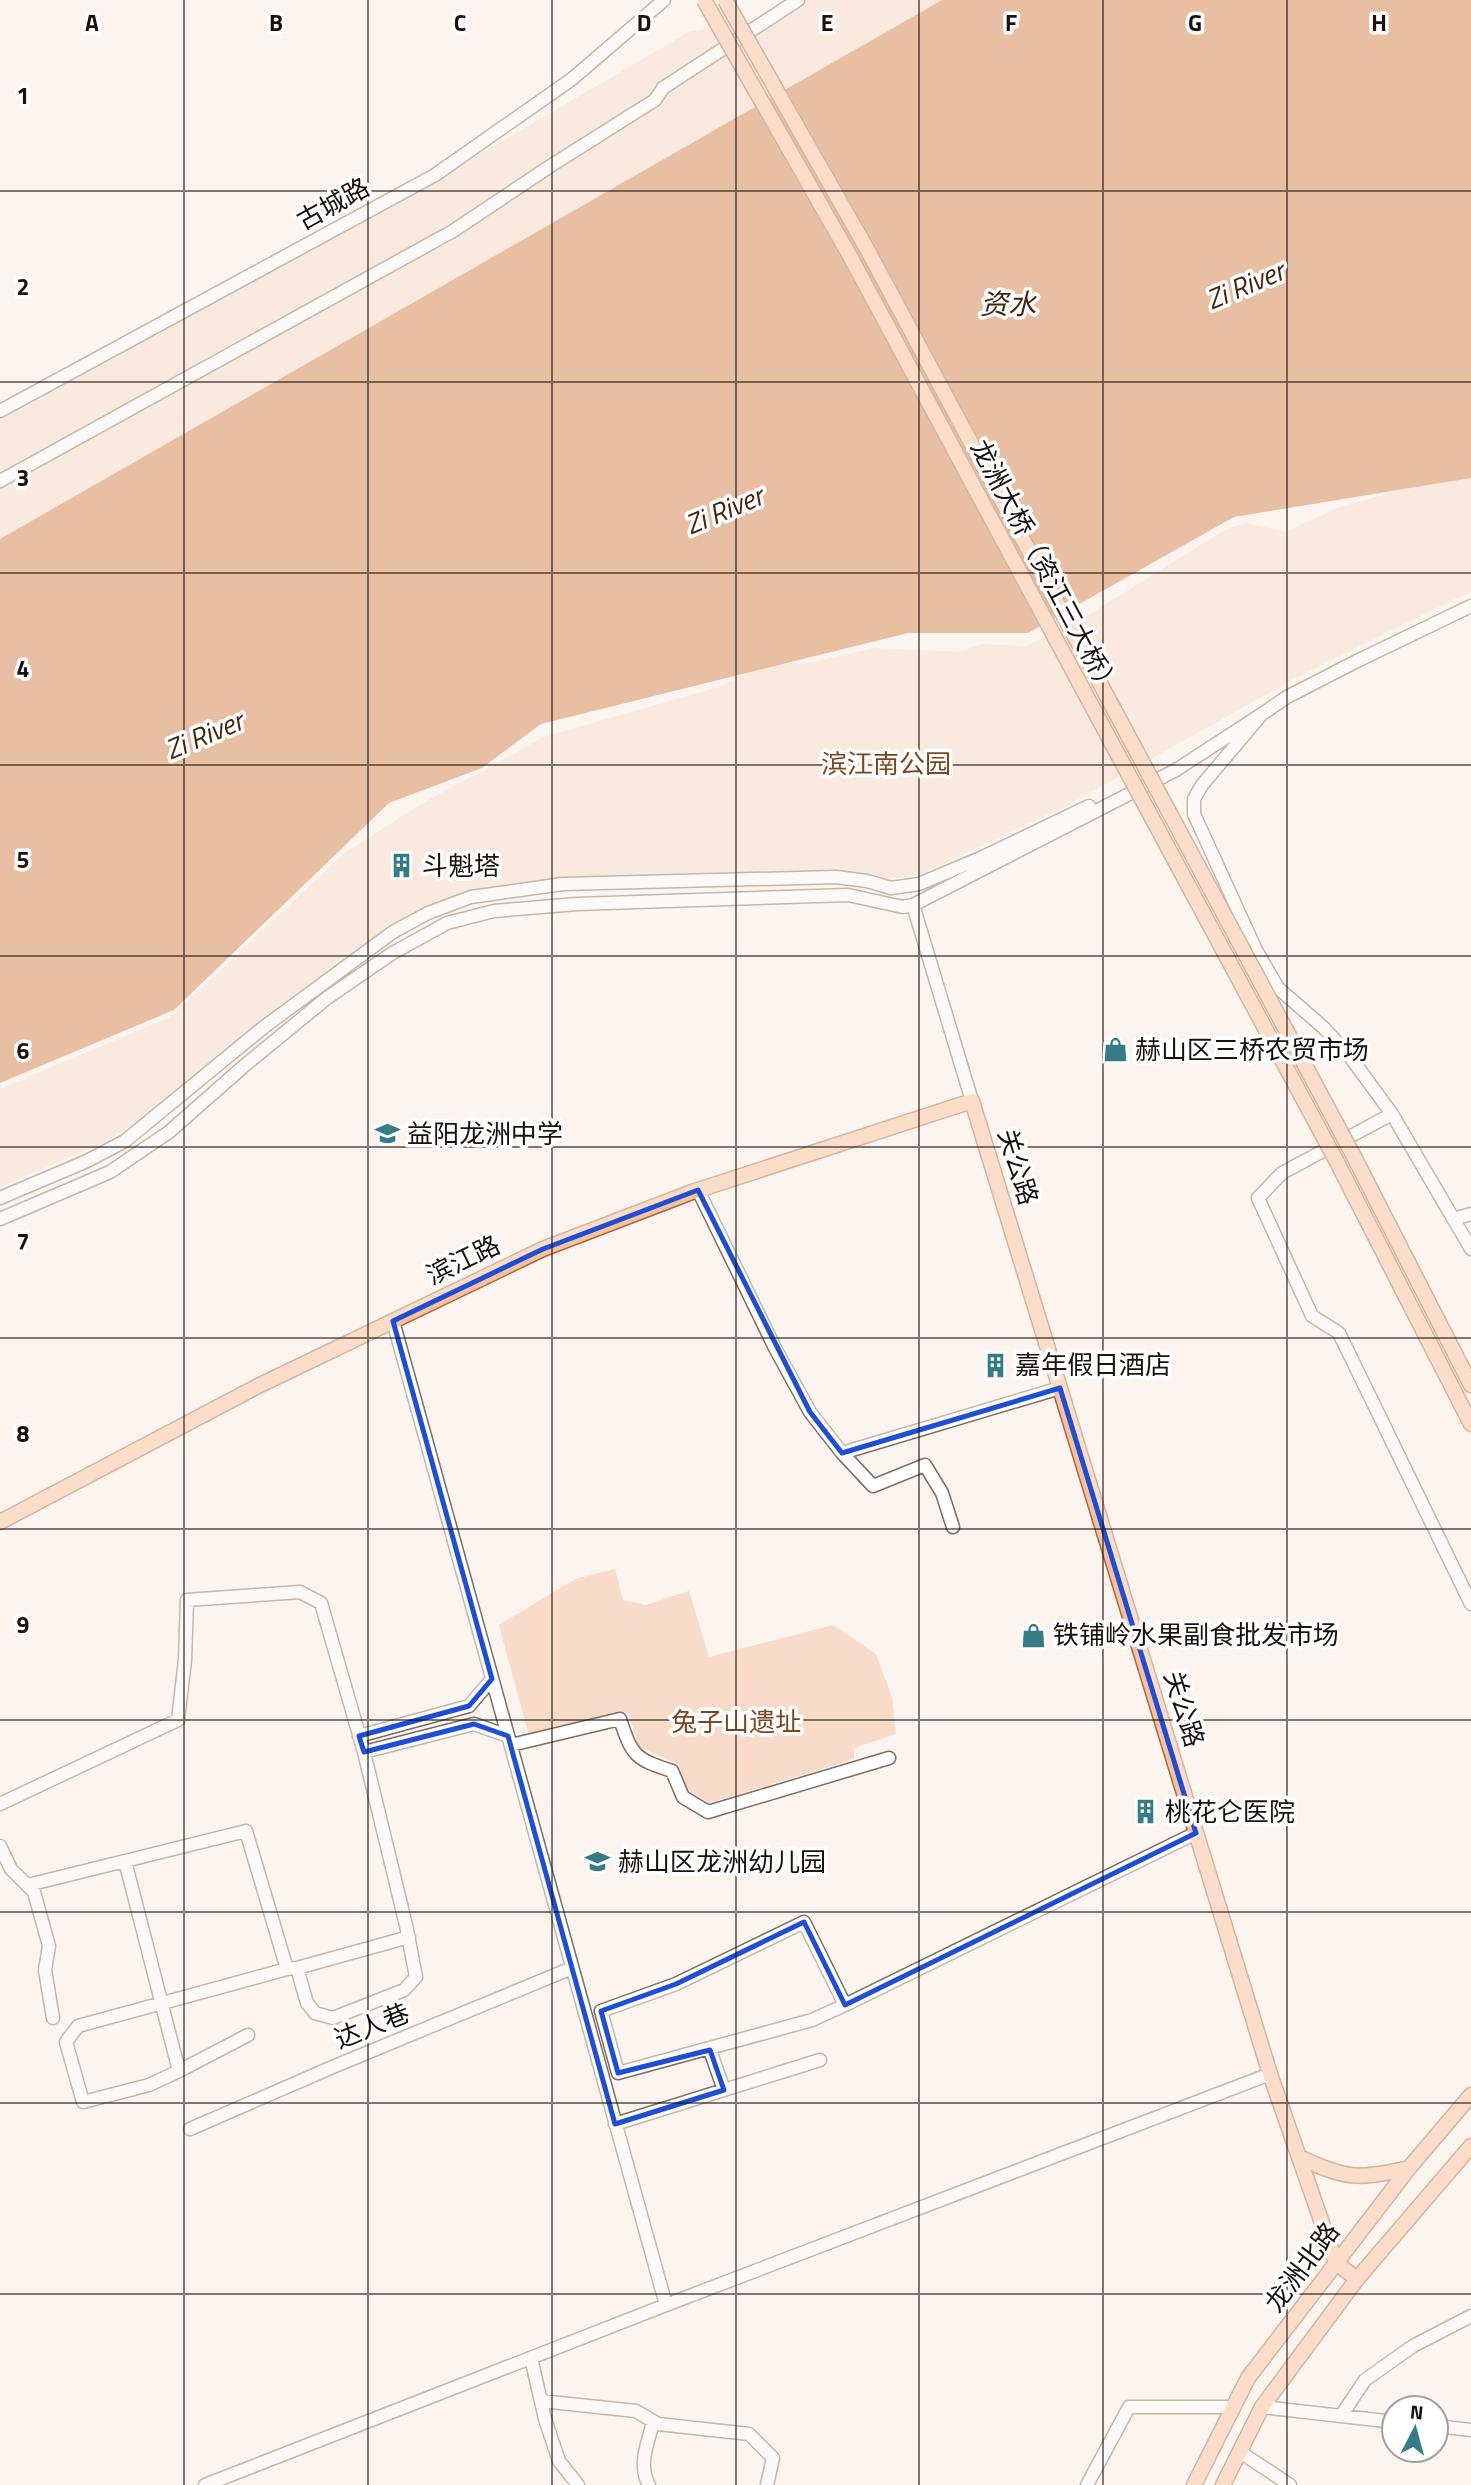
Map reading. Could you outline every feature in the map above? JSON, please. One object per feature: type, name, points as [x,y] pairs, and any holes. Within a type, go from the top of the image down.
[{"type":"main road","name":"龙洲大桥（资江三大桥）","points":[[704,0],[857,270],[1337,1162],[1471,1424]]},
{"type":"main road","name":"龙洲大桥（资江三大桥）","points":[[725,0],[873,261],[1352,1153],[1471,1385]]},
{"type":"main road","name":"滨江路","points":[[0,1522],[258,1386],[543,1249],[698,1190],[972,1101]]},
{"type":"main road","name":"关公路","points":[[972,1101],[1270,2074],[1336,2263]]},
{"type":"main road","name":"龙洲北路","points":[[1194,2485],[1248,2378],[1409,2168],[1471,2095]]},
{"type":"main road","name":"龙洲北路","points":[[1223,2485],[1262,2407],[1357,2279],[1471,2146]]},
{"type":"main road","points":[[1299,2157],[1334,2173],[1372,2177],[1409,2168]]},
{"type":"main road","points":[[1336,2263],[1357,2279]]},
{"type":"street","name":"古城路","points":[[0,411],[435,175],[572,79],[664,0]]},
{"type":"street","points":[[0,481],[453,231],[655,100],[663,88],[798,0]]},
{"type":"street","points":[[0,1219],[110,1172],[169,1132],[327,998],[391,954],[447,923],[494,911],[577,904],[848,895],[904,907],[913,905],[1176,770],[1287,697],[1471,606]]},
{"type":"street","points":[[1453,613],[1471,611]]},
{"type":"street","points":[[1262,714],[1202,785],[1194,799],[1194,814],[1256,950],[1278,988],[1324,1028],[1351,1058],[1392,1114],[1471,1249]]},
{"type":"street","points":[[0,1198],[87,1161],[125,1141],[264,1027],[393,932],[428,913],[471,897],[563,884],[836,877],[867,881],[891,888],[919,884],[983,857],[1089,806]]},
{"type":"street","points":[[913,905],[972,1101]]},
{"type":"street","points":[[1392,1114],[1282,1173],[1258,1198],[1312,1315],[1339,1333],[1471,1604]]},
{"type":"street","points":[[698,1190],[804,1402],[842,1453],[873,1486],[925,1465],[942,1493],[953,1527]]},
{"type":"street","points":[[1453,1219],[1471,1214]]},
{"type":"street","points":[[393,1321],[666,2305]]},
{"type":"street","points":[[842,1453],[1060,1388]]},
{"type":"street","points":[[0,1804],[178,1720],[185,1660],[187,1600],[300,1592],[321,1603],[364,1752],[409,1937],[416,1977],[404,1990],[333,2018],[315,2013],[307,2003],[292,1968],[246,1831],[28,1885]]},
{"type":"street","points":[[359,1736],[469,1706],[492,1679]]},
{"type":"street","points":[[364,1752],[474,1724],[509,1741],[620,1719],[629,1745],[642,1761],[672,1771],[683,1797],[708,1812],[888,1758]]},
{"type":"street","points":[[845,2005],[804,1922],[677,1984],[601,2011],[618,2073],[812,2020],[845,2005],[1196,1833]]},
{"type":"street","points":[[0,1846],[12,1869],[34,1892],[49,1945],[45,1970],[52,2018]]},
{"type":"street","points":[[125,1861],[179,2071]]},
{"type":"street","points":[[248,2035],[149,2085],[82,2102],[66,2042],[78,2026],[409,1937]]},
{"type":"street","name":"达人巷","points":[[190,2129],[572,1969]]},
{"type":"street","points":[[710,2050],[723,2090]]},
{"type":"street","points":[[615,2124],[820,2060]]},
{"type":"street","points":[[205,2485],[1270,2074]]},
{"type":"street","points":[[1341,2416],[1366,2380],[1413,2346],[1471,2316]]},
{"type":"street","points":[[531,2358],[559,2461],[578,2485]]},
{"type":"street","points":[[541,2401],[636,2411],[657,2424],[749,2434],[773,2458],[767,2485]]},
{"type":"street","points":[[1087,2485],[1129,2407],[1234,2407]]},
{"type":"street","points":[[1262,2407],[1380,2420]]},
{"type":"street","points":[[649,2485],[643,2463],[653,2421]]},
{"type":"street","points":[[1450,2428],[1471,2430]]},
{"type":"street","points":[[1240,2452],[1290,2485]]},
{"type":"highlighted area","points":[[698,1190],[810,1412],[842,1453],[1060,1388],[1196,1833],[845,2005],[804,1922],[676,1984],[601,2011],[618,2073],[710,2050],[724,2090],[615,2124],[508,1736],[474,1724],[364,1752],[359,1736],[469,1706],[492,1679],[393,1321],[543,1249]]},
{"type":"green space","points":[[790,0],[968,0],[0,539],[0,416],[360,224],[689,32],[758,19]]},
{"type":"green space","name":"滨江南公园","points":[[1471,474],[1471,591],[1294,679],[1070,804],[919,875],[884,879],[814,872],[582,880],[484,888],[440,903],[388,929],[284,1003],[137,1123],[101,1144],[0,1187],[0,1089],[170,1017],[342,855],[421,804],[544,737],[719,687],[765,664],[807,663],[875,648],[959,652],[982,644],[1026,646],[1082,619],[1226,529],[1246,523],[1286,532],[1337,508],[1443,478]]},
{"type":"green space","name":"兔子山遗址","points":[[615,1569],[623,1600],[646,1605],[689,1591],[709,1657],[833,1625],[876,1654],[892,1697],[896,1734],[854,1748],[854,1759],[709,1803],[687,1789],[678,1764],[639,1747],[628,1712],[529,1736],[499,1625],[575,1579]]},
{"type":"water","name":"资水","points":[[942,0],[1471,0],[1471,478],[1234,517],[1028,633],[908,633],[541,724],[482,768],[389,803],[174,1010],[0,1083],[0,539]]},
{"type":"place","name":"斗魁塔","points":[[402,866]]},
{"type":"place","name":"赫山区三桥农贸市场","points":[[1115,1050]]},
{"type":"place","name":"益阳龙洲中学","points":[[387,1134]]},
{"type":"place","name":"嘉年假日酒店","points":[[995,1365]]},
{"type":"place","name":"铁铺岭水果副食批发市场","points":[[1033,1635]]},
{"type":"place","name":"桃花仑医院","points":[[1145,1812]]},
{"type":"place","name":"赫山区龙洲幼儿园","points":[[598,1862]]},
{"type":"water label","name":"Zi River","points":[[1245,285]]},
{"type":"water label","name":"Zi River","points":[[724,510]]},
{"type":"water label","name":"Zi River","points":[[204,735]]}]
